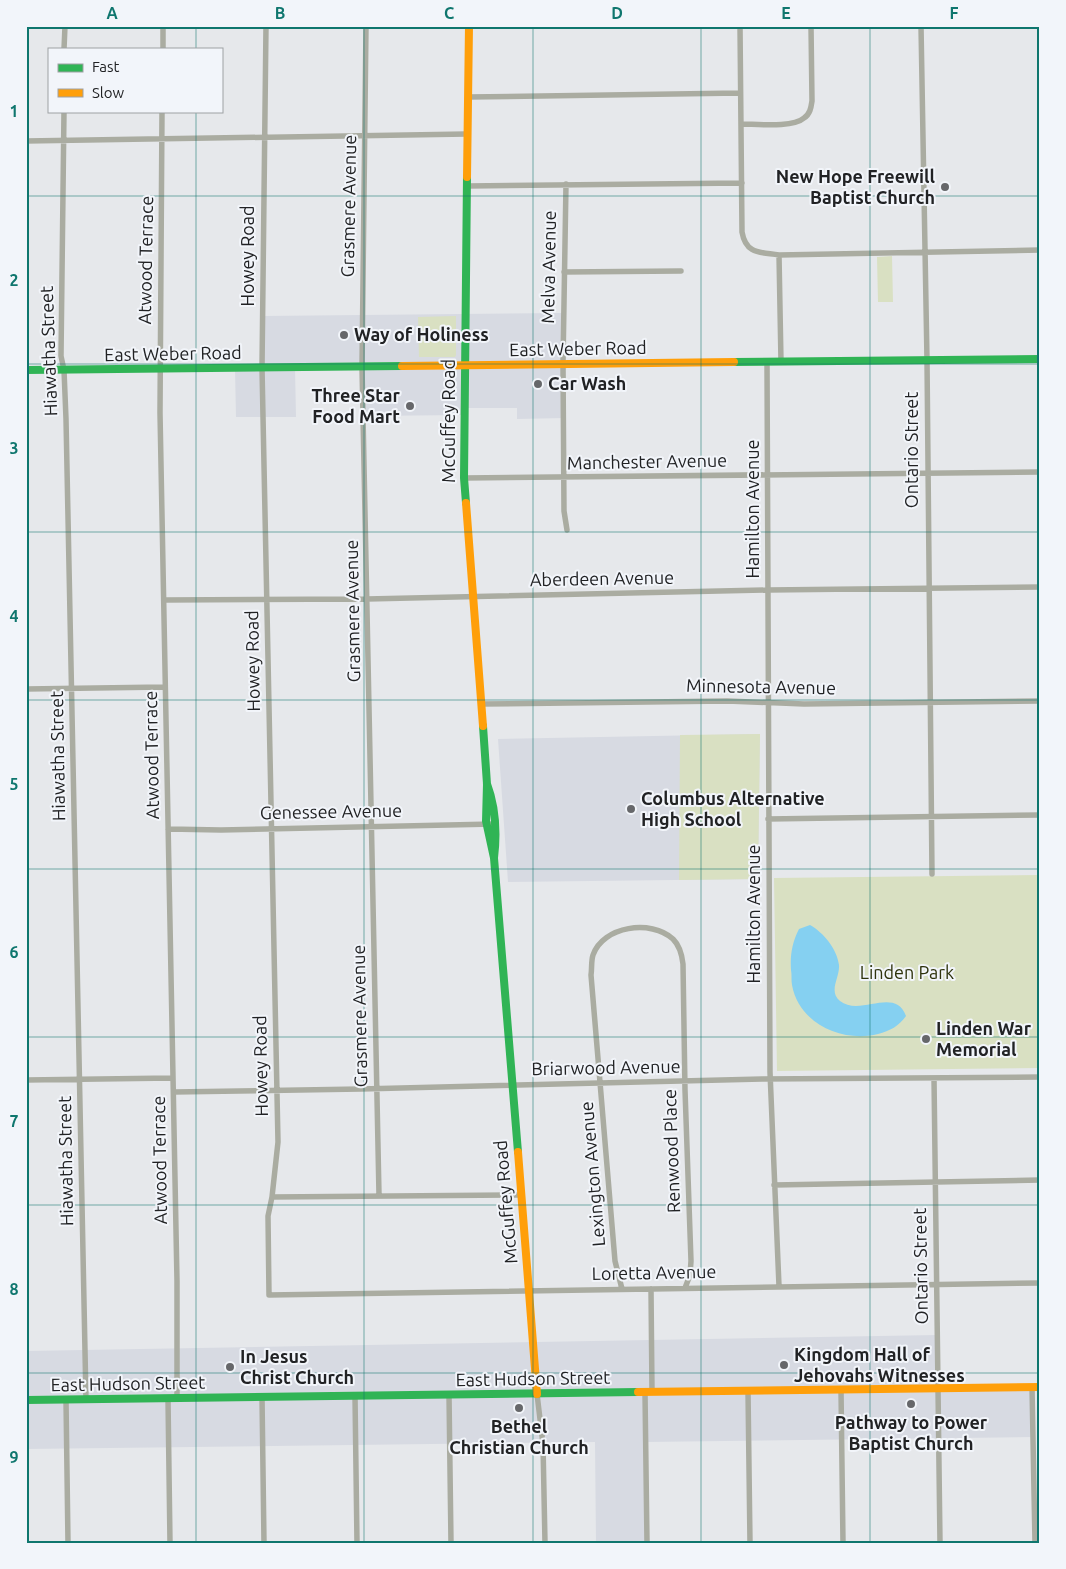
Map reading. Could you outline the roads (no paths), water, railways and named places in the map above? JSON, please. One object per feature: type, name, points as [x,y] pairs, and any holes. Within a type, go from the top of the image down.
[{"type":"street","points":[[64,48],[65,26]]},
{"type":"street","points":[[163,26],[163,48]]},
{"type":"street","name":"Howey Road","points":[[266,26],[262,368],[278,1142],[268,1216],[268,1295]]},
{"type":"street","name":"Grasmere Avenue","points":[[366,26],[362,366],[380,1196]]},
{"type":"street","name":"McGuffey Road","points":[[469,26],[464,478],[488,784],[486,794],[491,824],[489,845],[494,858],[528,1291],[543,1444],[545,1543]]},
{"type":"street","points":[[740,26],[743,240],[754,252],[779,255],[1040,250]]},
{"type":"street","points":[[741,124],[790,123],[798,122],[806,117],[811,110],[812,101],[811,26]]},
{"type":"street","name":"Ontario Street","points":[[921,26],[927,360],[932,874]]},
{"type":"street","points":[[468,97],[740,94]]},
{"type":"street","name":"Hiawatha Street","points":[[64,112],[61,356],[64,370],[66,419],[86,1400]]},
{"type":"street","name":"Atwood Terrace","points":[[162,112],[160,369],[174,1092],[177,1398]]},
{"type":"street","points":[[26,141],[467,134]]},
{"type":"street","points":[[467,186],[742,183]]},
{"type":"street","name":"Melva Avenue","points":[[566,184],[563,364],[564,511],[567,530]]},
{"type":"street","points":[[779,255],[781,362]]},
{"type":"street","points":[[564,272],[681,271]]},
{"type":"street","name":"East Weber Road","points":[[26,370],[1040,359]]},
{"type":"street","name":"Hamilton Avenue","points":[[767,362],[770,1079],[779,1286]]},
{"type":"street","name":"Manchester Avenue","points":[[464,478],[1040,472]]},
{"type":"street","name":"Aberdeen Avenue","points":[[164,600],[367,599],[1040,586]]},
{"type":"street","points":[[26,689],[165,687]]},
{"type":"street","name":"Minnesota Avenue","points":[[481,704],[726,701],[768,703],[1040,701]]},
{"type":"street","points":[[768,819],[1040,815]]},
{"type":"street","name":"Genessee Avenue","points":[[168,829],[272,829],[491,824]]},
{"type":"street","name":"Renwood Place","points":[[604,939],[619,931],[635,928],[649,929],[665,934],[678,946],[683,964],[691,1261],[690,1275],[685,1288]]},
{"type":"street","name":"Lexington Avenue","points":[[604,939],[593,955],[591,974],[615,1260],[622,1289]]},
{"type":"street","name":"Briarwood Avenue","points":[[174,1092],[770,1079],[1040,1077]]},
{"type":"street","points":[[26,1080],[173,1078]]},
{"type":"street","name":"Ontario Street","points":[[934,1078],[940,1543]]},
{"type":"street","points":[[774,1184],[1040,1180]]},
{"type":"street","points":[[272,1197],[521,1195]]},
{"type":"street","name":"Loretta Avenue","points":[[268,1295],[1040,1283]]},
{"type":"street","points":[[647,1543],[651,1288]]},
{"type":"street","points":[[1035,1543],[1036,1387]]},
{"type":"street","name":"East Hudson Street","points":[[26,1400],[1036,1387]]},
{"type":"street","points":[[841,1390],[843,1543]]},
{"type":"street","points":[[748,1391],[750,1543]]},
{"type":"street","points":[[449,1395],[451,1543]]},
{"type":"street","points":[[354,1396],[357,1543]]},
{"type":"street","points":[[262,1397],[264,1543]]},
{"type":"street","points":[[168,1399],[170,1543]]},
{"type":"street","points":[[66,1400],[68,1543]]},
{"type":"water","points":[[810,925],[825,937],[836,953],[839,970],[835,993],[840,1001],[848,1005],[857,1006],[886,1002],[894,1003],[901,1007],[906,1016],[900,1023],[890,1030],[878,1034],[851,1036],[824,1028],[803,1010],[796,999],[792,985],[791,959],[793,944],[799,929]]},
{"type":"place","name":"New Hope Freewill Baptist Church","points":[[945,187]]},
{"type":"place","name":"Way of Holiness","points":[[344,335]]},
{"type":"place","name":"Car Wash","points":[[538,384]]},
{"type":"place","name":"Three Star Food Mart","points":[[410,406]]},
{"type":"place","name":"Columbus Alternative High School","points":[[631,809]]},
{"type":"place","name":"Linden War Memorial","points":[[926,1039]]},
{"type":"place","name":"Kingdom Hall of Jehovahs Witnesses","points":[[784,1365]]},
{"type":"place","name":"In Jesus Christ Church","points":[[230,1367]]},
{"type":"place","name":"Pathway to Power Baptist Church","points":[[911,1404]]},
{"type":"place","name":"Bethel Christian Church","points":[[519,1408]]},
{"type":"park label","name":"Linden Park","points":[[907,973]]}]
